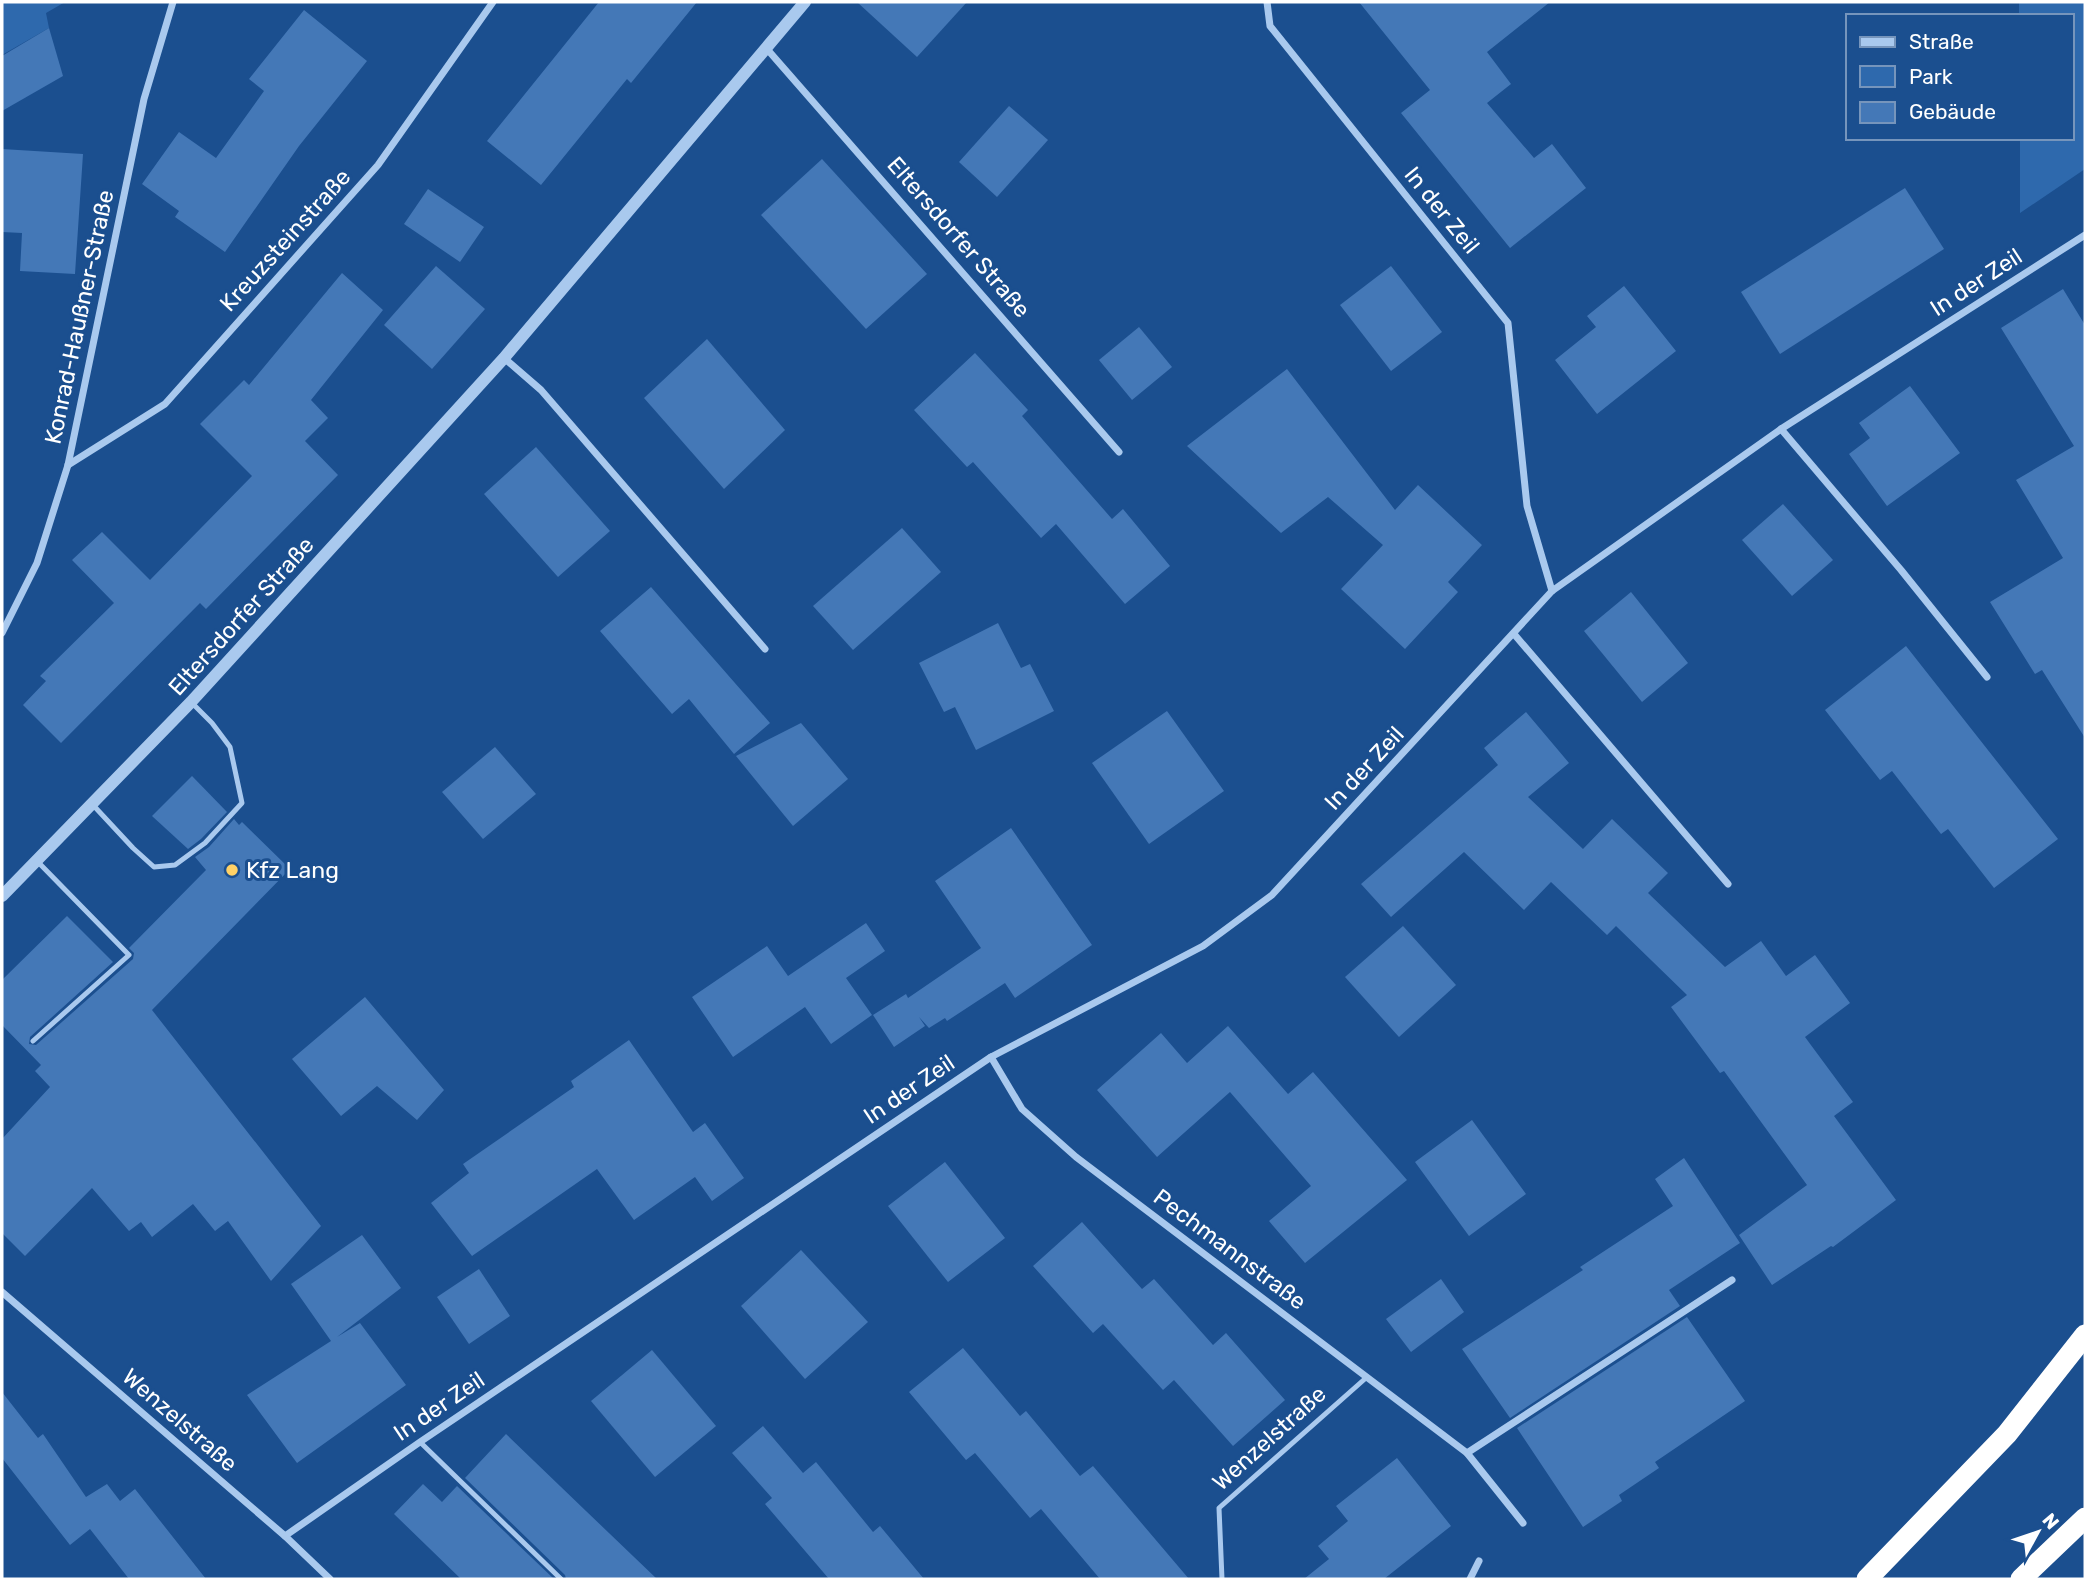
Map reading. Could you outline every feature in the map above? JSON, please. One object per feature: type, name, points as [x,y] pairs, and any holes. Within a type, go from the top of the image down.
[{"type":"highway","points":[[1867,1579],[2007,1434],[2085,1335]]},
{"type":"highway","points":[[2021,1579],[2085,1518]]},
{"type":"street","name":"Konrad-Haußner-Straße","points":[[2,633],[37,563],[68,465],[144,99],[173,2]]},
{"type":"street","name":"Kreuzsteinstraße","points":[[68,465],[166,404],[378,165],[493,2]]},
{"type":"street","name":"Eltersdorfer Straße","points":[[2,896],[191,702],[504,358],[804,2]]},
{"type":"street","name":"In der Zeil","points":[[1267,2],[1270,26],[1508,323],[1527,506],[1552,591]]},
{"type":"street","name":"Eltersdorfer Straße","points":[[767,49],[1119,452]]},
{"type":"street","name":"In der Zeil","points":[[285,1536],[990,1057],[1203,946],[1272,895],[1552,591],[1781,429],[2085,236]]},
{"type":"street","points":[[504,358],[541,390],[765,649]]},
{"type":"street","points":[[1781,429],[1901,570],[1987,677]]},
{"type":"street","points":[[1514,634],[1728,884]]},
{"type":"street","name":"Pechmannstraße","points":[[990,1057],[1022,1109],[1076,1157],[1467,1453],[1523,1523]]},
{"type":"street","points":[[1467,1453],[1732,1280]]},
{"type":"street","name":"Wenzelstraße","points":[[2,1292],[285,1536],[330,1579]]},
{"type":"street","points":[[1470,1579],[1479,1561]]},
{"type":"lane","points":[[93,805],[133,849],[154,867],[175,865],[205,843],[242,803],[230,747],[212,723],[191,702]]},
{"type":"lane","points":[[33,1041],[129,955],[37,861]]},
{"type":"lane","name":"Wenzelstraße","points":[[1222,1579],[1219,1508],[1367,1377]]},
{"type":"lane","points":[[420,1442],[561,1579]]},
{"type":"green space","points":[[2,2],[65,2],[46,13],[49,28],[2,55]]},
{"type":"green space","points":[[2019,2],[2085,2],[2085,169],[2020,213],[2020,140],[2073,140],[2073,14],[2019,14]]},
{"type":"building","points":[[599,2],[697,2],[631,83],[627,79],[541,185],[487,141]]},
{"type":"building","points":[[857,2],[967,2],[917,57]]},
{"type":"building","points":[[1359,2],[1550,2],[1487,52],[1511,84],[1487,103],[1534,158],[1552,144],[1586,188],[1510,248],[1401,113],[1430,90]]},
{"type":"building","points":[[304,10],[367,61],[299,146],[225,252],[175,217],[179,211],[142,184],[179,132],[216,158],[264,91],[249,79]]},
{"type":"building","points":[[49,28],[63,76],[2,111],[2,56]]},
{"type":"building","points":[[1009,106],[1048,140],[997,197],[959,162]]},
{"type":"building","points":[[2,149],[83,154],[75,274],[20,271],[22,233],[2,232]]},
{"type":"building","points":[[822,159],[927,274],[866,329],[761,215]]},
{"type":"building","points":[[1905,188],[1944,249],[1780,354],[1741,292]]},
{"type":"building","points":[[428,189],[484,227],[460,262],[404,224]]},
{"type":"building","points":[[436,266],[485,309],[432,369],[384,325]]},
{"type":"building","points":[[1391,266],[1442,332],[1391,371],[1340,305]]},
{"type":"building","points":[[342,273],[383,310],[311,400],[328,418],[305,441],[338,475],[206,609],[200,603],[61,743],[23,705],[46,681],[40,676],[114,603],[72,560],[102,532],[150,580],[252,476],[200,424],[244,380],[249,385]]},
{"type":"building","points":[[1624,286],[1676,351],[1597,414],[1555,360],[1596,327],[1587,316]]},
{"type":"building","points":[[2063,289],[2085,325],[2085,738],[2042,670],[2035,674],[1990,602],[2063,558],[2016,480],[2074,446],[2001,328]]},
{"type":"building","points":[[1139,327],[1172,367],[1132,400],[1099,360]]},
{"type":"building","points":[[707,339],[785,430],[724,489],[644,398]]},
{"type":"building","points":[[975,353],[1028,410],[1022,416],[1112,519],[1123,509],[1170,566],[1125,604],[1056,524],[1041,538],[973,462],[967,467],[914,410]]},
{"type":"building","points":[[1287,369],[1395,510],[1418,485],[1482,545],[1448,582],[1458,592],[1405,649],[1341,589],[1383,545],[1328,497],[1281,533],[1187,446]]},
{"type":"building","points":[[1910,386],[1960,453],[1887,506],[1849,454],[1870,438],[1859,423]]},
{"type":"building","points":[[536,447],[610,531],[558,577],[484,494]]},
{"type":"building","points":[[1783,504],[1833,560],[1792,596],[1742,540]]},
{"type":"building","points":[[902,528],[941,572],[853,650],[813,606]]},
{"type":"building","points":[[651,587],[770,723],[734,754],[689,699],[672,714],[600,631]]},
{"type":"building","points":[[1631,592],[1688,663],[1642,702],[1584,631]]},
{"type":"building","points":[[998,623],[1021,668],[1030,664],[1054,711],[976,750],[955,707],[944,712],[919,663]]},
{"type":"building","points":[[1906,646],[2058,839],[1994,888],[1948,829],[1941,834],[1892,771],[1880,780],[1825,710]]},
{"type":"building","points":[[1167,711],[1224,791],[1149,844],[1092,763]]},
{"type":"building","points":[[1526,712],[1569,763],[1528,797],[1583,849],[1612,819],[1668,873],[1648,893],[1725,967],[1761,941],[1786,976],[1815,955],[1850,1003],[1805,1037],[1853,1102],[1834,1116],[1896,1200],[1833,1247],[1772,1285],[1739,1235],[1807,1185],[1724,1071],[1720,1073],[1671,1007],[1687,995],[1616,926],[1607,935],[1551,882],[1524,910],[1464,852],[1391,917],[1361,884],[1498,765],[1484,748]]},
{"type":"building","points":[[801,723],[848,779],[793,826],[736,756]]},
{"type":"building","points":[[495,747],[536,794],[483,839],[442,792]]},
{"type":"building","points":[[192,776],[227,812],[188,849],[152,816]]},
{"type":"building","points":[[234,819],[239,825],[242,822],[290,869],[152,1010],[321,1226],[271,1281],[228,1221],[215,1231],[193,1204],[152,1237],[141,1222],[129,1231],[92,1188],[25,1256],[2,1233],[2,1139],[50,1087],[35,1071],[41,1065],[2,1025],[2,980],[67,916],[113,962],[30,1037],[29,1044],[36,1045],[133,959],[134,953],[129,948],[206,870],[195,857],[209,847]]},
{"type":"building","points":[[1011,828],[1092,945],[1015,998],[1005,983],[947,1021],[945,1018],[929,1028],[919,1017],[925,1026],[894,1047],[873,1015],[906,994],[908,998],[981,948],[935,881]]},
{"type":"building","points":[[866,923],[885,951],[846,978],[872,1015],[831,1044],[805,1007],[733,1057],[692,997],[767,946],[788,976]]},
{"type":"building","points":[[1403,926],[1456,985],[1399,1037],[1345,977]]},
{"type":"building","points":[[365,997],[444,1090],[417,1120],[377,1086],[341,1116],[292,1059]]},
{"type":"building","points":[[1228,1026],[1288,1094],[1313,1072],[1407,1180],[1305,1263],[1269,1221],[1311,1186],[1230,1092],[1157,1157],[1097,1090],[1161,1033],[1187,1063]]},
{"type":"building","points":[[629,1040],[693,1132],[705,1123],[744,1178],[712,1201],[695,1177],[634,1220],[597,1169],[472,1256],[431,1203],[469,1173],[463,1164],[574,1087],[571,1081]]},
{"type":"building","points":[[1472,1120],[1526,1194],[1469,1236],[1415,1162]]},
{"type":"building","points":[[1684,1158],[1740,1243],[1669,1290],[1680,1306],[1510,1418],[1462,1349],[1583,1270],[1580,1267],[1673,1206],[1655,1179]]},
{"type":"building","points":[[945,1162],[1005,1238],[948,1282],[888,1206]]},
{"type":"building","points":[[1082,1222],[1142,1289],[1154,1279],[1213,1345],[1226,1333],[1285,1400],[1233,1446],[1174,1380],[1163,1390],[1103,1324],[1093,1333],[1033,1266]]},
{"type":"building","points":[[362,1235],[401,1288],[337,1337],[360,1323],[406,1385],[297,1463],[247,1395],[331,1341],[291,1284]]},
{"type":"building","points":[[801,1250],[868,1322],[805,1379],[741,1306]]},
{"type":"building","points":[[479,1269],[510,1316],[469,1344],[437,1297]]},
{"type":"building","points":[[1441,1279],[1464,1312],[1411,1352],[1386,1319]]},
{"type":"building","points":[[1687,1317],[1745,1401],[1655,1462],[1659,1468],[1619,1495],[1622,1501],[1583,1527],[1517,1428]]},
{"type":"building","points":[[963,1348],[1020,1416],[1026,1411],[1080,1476],[1093,1466],[1189,1579],[1100,1579],[1041,1509],[1030,1518],[975,1453],[966,1460],[909,1392]]},
{"type":"building","points":[[652,1350],[716,1426],[655,1477],[591,1401]]},
{"type":"building","points":[[2,1392],[38,1438],[43,1434],[86,1497],[107,1484],[120,1501],[135,1489],[206,1579],[129,1579],[90,1529],[70,1545],[2,1458]]},
{"type":"building","points":[[763,1426],[803,1473],[816,1462],[873,1532],[880,1526],[924,1579],[829,1579],[765,1504],[772,1498],[732,1453]]},
{"type":"building","points":[[506,1434],[657,1579],[566,1579],[565,1575],[465,1478]]},
{"type":"building","points":[[1397,1458],[1451,1526],[1384,1579],[1304,1579],[1329,1559],[1318,1546],[1348,1521],[1336,1506]]},
{"type":"building","points":[[423,1484],[442,1502],[457,1486],[554,1579],[461,1579],[394,1514]]},
{"type":"place","name":"Kfz Lang","points":[[232,870]]}]
